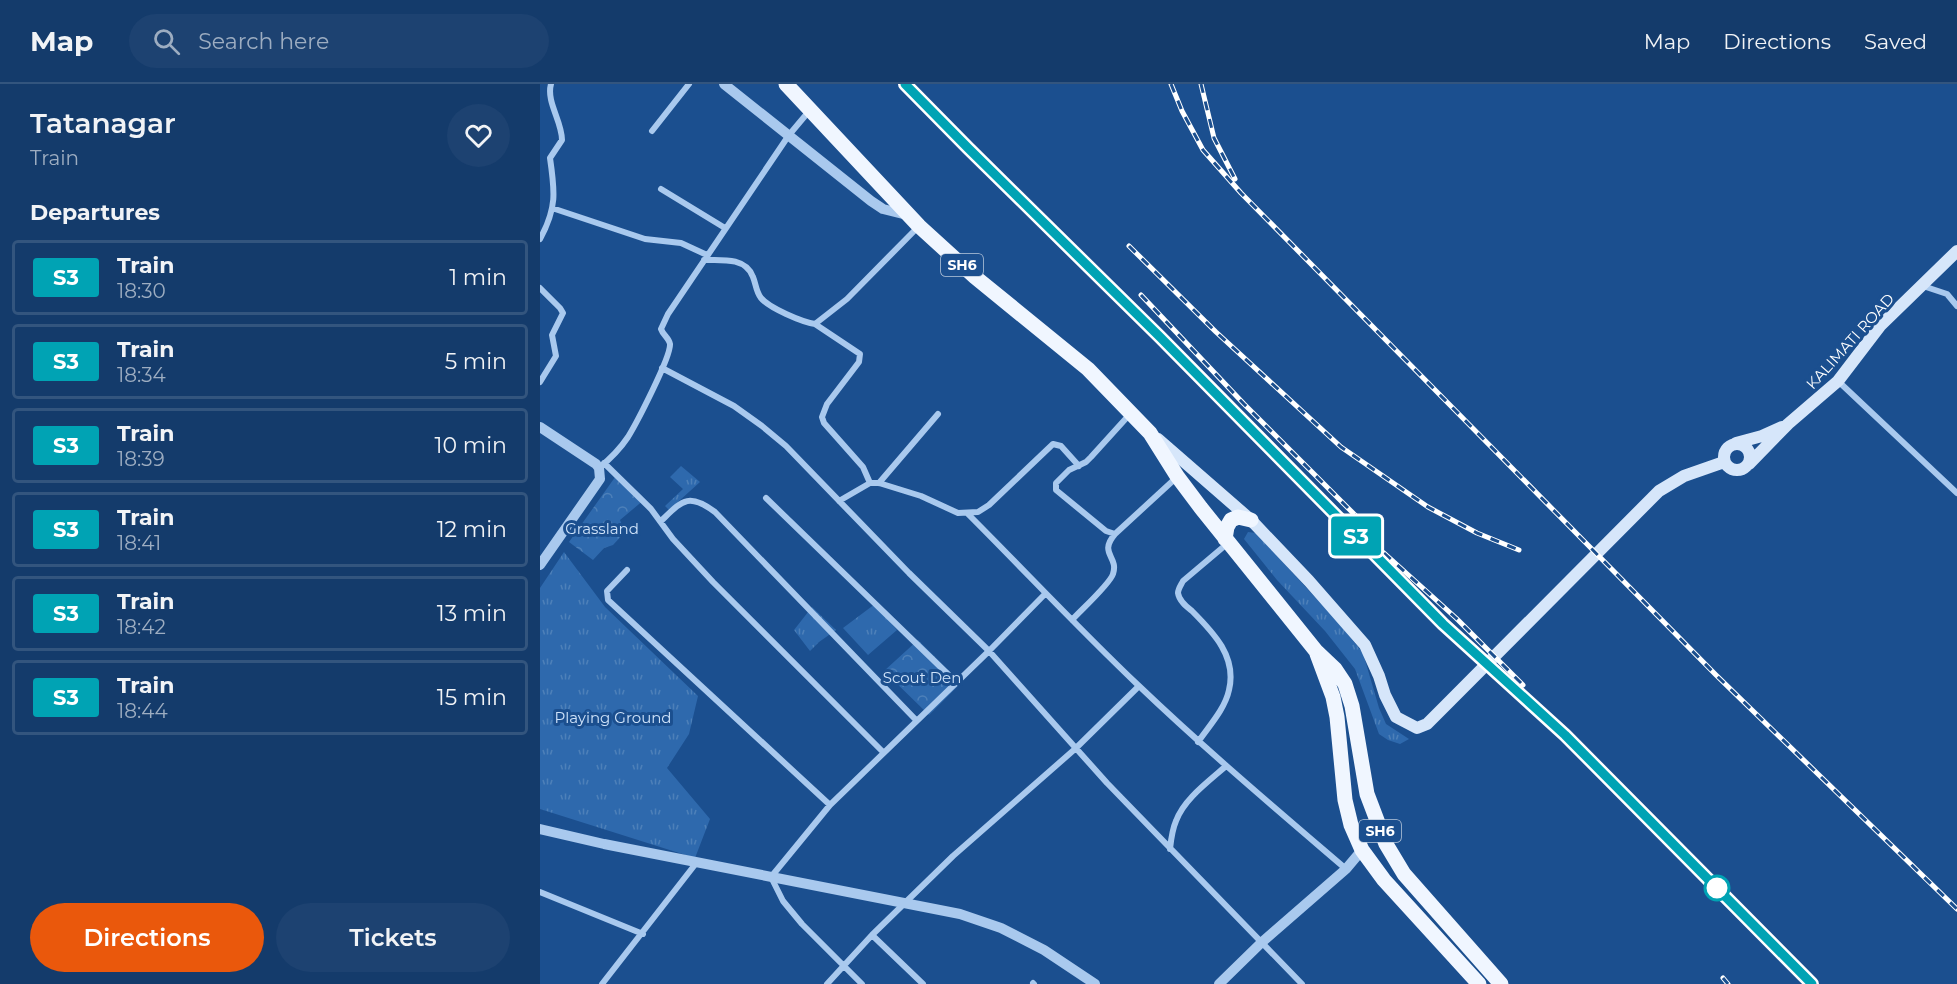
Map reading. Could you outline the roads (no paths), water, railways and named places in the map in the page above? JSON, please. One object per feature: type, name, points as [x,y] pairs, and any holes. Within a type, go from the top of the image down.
[{"type":"main road","name":"SH6","points":[[786,84],[915,221],[975,277],[1088,369],[1150,433],[1178,476],[1227,541],[1316,651],[1335,669],[1345,684],[1352,706],[1367,794],[1386,844],[1404,874],[1501,984]]},
{"type":"main road","name":"KALIMATI ROAD","points":[[1749,464],[1788,424],[1838,381],[1880,326],[1957,251]]},
{"type":"main road","name":"KALIMATI ROAD","points":[[1736,444],[1762,436],[1788,424]]},
{"type":"main road","points":[[1150,433],[1251,520],[1309,581],[1365,645],[1396,717],[1417,728],[1427,724],[1659,491],[1684,476],[1724,462]]},
{"type":"main road","points":[[1736,444],[1744,445],[1749,452],[1749,464],[1738,471],[1730,469],[1724,462],[1725,450],[1736,444]]},
{"type":"main road","points":[[1227,541],[1227,527],[1231,520],[1238,517],[1251,520]]},
{"type":"main road","name":"SH6","points":[[1316,651],[1333,697],[1345,800],[1351,825],[1362,850],[1384,880],[1479,984]]},
{"type":"street","points":[[540,239],[552,208],[555,186],[550,158],[562,140],[560,124],[550,96],[551,84]]},
{"type":"street","points":[[652,131],[689,84]]},
{"type":"street","points":[[724,84],[883,209],[915,221],[847,299],[815,324]]},
{"type":"street","points":[[540,565],[600,478],[602,466],[628,437],[669,351],[670,342],[661,329],[663,323],[705,257],[789,135],[810,110]]},
{"type":"street","points":[[661,189],[725,228]]},
{"type":"street","points":[[552,208],[645,239],[681,243],[705,257],[741,263],[749,269],[759,297],[766,303],[815,324],[860,354],[859,362],[827,404],[822,417],[824,423],[863,467],[870,483]]},
{"type":"street","points":[[1923,286],[1947,294],[1957,306]]},
{"type":"street","points":[[540,288],[563,313],[552,335],[556,356],[540,382]]},
{"type":"street","points":[[662,368],[734,406],[786,446],[909,573],[989,651],[1075,749],[1302,984]]},
{"type":"street","points":[[1838,381],[1957,493]]},
{"type":"street","points":[[879,483],[938,414]]},
{"type":"street","points":[[1115,534],[1106,531],[1056,490],[1056,483],[1069,470],[1091,457],[1131,414]]},
{"type":"street","points":[[540,427],[602,466],[661,521],[673,539],[713,582],[883,752]]},
{"type":"street","points":[[839,501],[870,483],[879,483],[921,496],[958,513],[968,514],[978,512],[989,505],[1053,444],[1061,446],[1079,466]]},
{"type":"street","points":[[1072,620],[1111,579],[1114,567],[1107,547],[1109,541],[1178,476]]},
{"type":"street","points":[[766,498],[956,682]]},
{"type":"street","points":[[661,521],[681,502],[691,500],[702,502],[715,512],[916,720]]},
{"type":"street","points":[[968,514],[1139,686],[1226,766],[1346,869]]},
{"type":"street","points":[[1198,741],[1223,705],[1229,692],[1230,661],[1222,645],[1178,594],[1183,581],[1227,541]]},
{"type":"street","points":[[627,570],[608,591],[608,600],[830,805]]},
{"type":"street","points":[[771,877],[830,805],[1045,594]]},
{"type":"street","points":[[827,984],[872,934],[904,903],[988,824],[1075,749],[1139,686]]},
{"type":"street","points":[[1170,849],[1175,822],[1180,811],[1226,766]]},
{"type":"street","points":[[540,829],[604,844],[960,914],[1002,928],[1044,950],[1095,984]]},
{"type":"street","points":[[1219,984],[1261,943],[1346,869],[1362,850]]},
{"type":"street","points":[[602,984],[643,934],[697,861]]},
{"type":"street","points":[[771,877],[783,901],[862,984]]},
{"type":"street","points":[[540,892],[643,934]]},
{"type":"street","points":[[872,934],[923,984]]},
{"type":"railway","points":[[905,84],[1160,337],[1443,624],[1565,734],[1812,984]]},
{"type":"railway","points":[[1171,84],[1182,111],[1203,150],[1241,193],[1716,675],[1957,909]]},
{"type":"railway","points":[[1201,84],[1214,138],[1235,179]]},
{"type":"railway","points":[[1129,246],[1216,332],[1341,447],[1428,507],[1477,533],[1519,550]]},
{"type":"railway","points":[[1141,295],[1244,404],[1377,537]]},
{"type":"railway","points":[[1384,553],[1456,618],[1523,685]]},
{"type":"railway","points":[[1723,978],[1728,984]]},
{"type":"train","name":"S3","points":[[905,84],[1160,337],[1443,624],[1565,735],[1812,984]]},
{"type":"park label","name":"Grassland","points":[[602,528]]},
{"type":"park label","name":"Scout Den","points":[[922,677]]},
{"type":"park label","name":"Playing Ground","points":[[613,717]]}]
